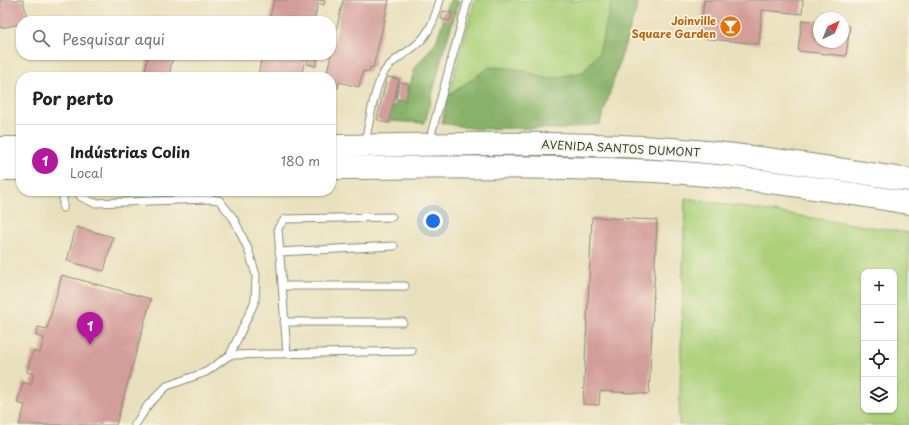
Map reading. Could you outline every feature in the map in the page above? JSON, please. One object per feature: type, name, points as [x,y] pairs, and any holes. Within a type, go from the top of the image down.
[{"type":"main road","name":"AVENIDA SANTOS DUMONT","points":[[336,146],[568,144],[642,147],[769,159],[909,180]]},
{"type":"main road","points":[[0,148],[16,148]]},
{"type":"main road","name":"AVENIDA SANTOS DUMONT","points":[[336,168],[554,167],[656,171],[758,181],[909,203]]},
{"type":"main road","points":[[0,169],[16,169]]},
{"type":"lane","points":[[364,145],[379,81],[387,68],[400,56],[417,45],[428,33],[435,18],[440,0]]},
{"type":"lane","points":[[429,144],[468,0]]},
{"type":"lane","points":[[63,196],[64,208]]},
{"type":"lane","points":[[81,196],[94,203],[208,199],[219,200],[234,219],[248,249],[256,275],[255,301],[230,355],[206,372],[167,386],[148,405],[135,425]]},
{"type":"lane","points":[[286,354],[278,228],[284,219],[392,217]]},
{"type":"lane","points":[[279,252],[394,246]]},
{"type":"lane","points":[[282,286],[405,286]]},
{"type":"lane","points":[[284,322],[403,322]]},
{"type":"lane","points":[[230,355],[412,351]]},
{"type":"green space","points":[[450,0],[459,0],[425,123],[387,121],[394,105],[407,96],[415,68],[436,42]]},
{"type":"green space","points":[[475,0],[612,0],[599,53],[583,72],[549,79],[518,69],[467,82],[448,96]]},
{"type":"green space","points":[[612,0],[639,0],[600,124],[562,129],[476,129],[442,123],[448,96],[490,67],[518,69],[549,79],[583,72],[599,53]]},
{"type":"green space","points":[[685,198],[909,233],[909,425],[679,425]]},
{"type":"building","points":[[0,0],[23,0],[27,16],[16,16],[16,25],[0,28]]},
{"type":"building","points":[[274,0],[325,0],[324,5],[318,3],[315,16],[270,16]]},
{"type":"building","points":[[343,0],[389,0],[373,68],[370,67],[369,72],[363,71],[359,87],[339,82],[338,88],[336,87],[336,72],[327,72],[330,60],[336,60],[336,32]]},
{"type":"building","name":"Joinville Square Garden","points":[[704,0],[803,0],[802,14],[762,10],[759,44],[700,38]]},
{"type":"building","points":[[443,11],[452,13],[450,21],[441,19]]},
{"type":"building","points":[[802,20],[813,21],[813,48],[847,48],[846,56],[798,51]]},
{"type":"building","points":[[147,60],[172,60],[170,72],[145,72]]},
{"type":"building","points":[[261,60],[305,60],[302,72],[259,72]]},
{"type":"building","points":[[308,60],[317,60],[316,66],[307,64]]},
{"type":"building","points":[[387,77],[399,79],[389,123],[377,119]]},
{"type":"building","points":[[399,82],[409,84],[406,101],[396,99]]},
{"type":"building","points":[[592,217],[657,220],[649,394],[600,391],[599,405],[583,404]]},
{"type":"building","points":[[76,227],[113,237],[104,271],[67,261]]},
{"type":"building","points":[[62,275],[151,299],[116,425],[19,425],[25,405],[17,403],[23,382],[31,385],[34,374],[27,372],[33,351],[40,353],[44,338],[36,336],[38,327],[47,329]]},
{"type":"place","name":"Joinville Square Garden","points":[[731,26]]},
{"type":"place","name":"Indústrias Colin","points":[[90,345]]}]
